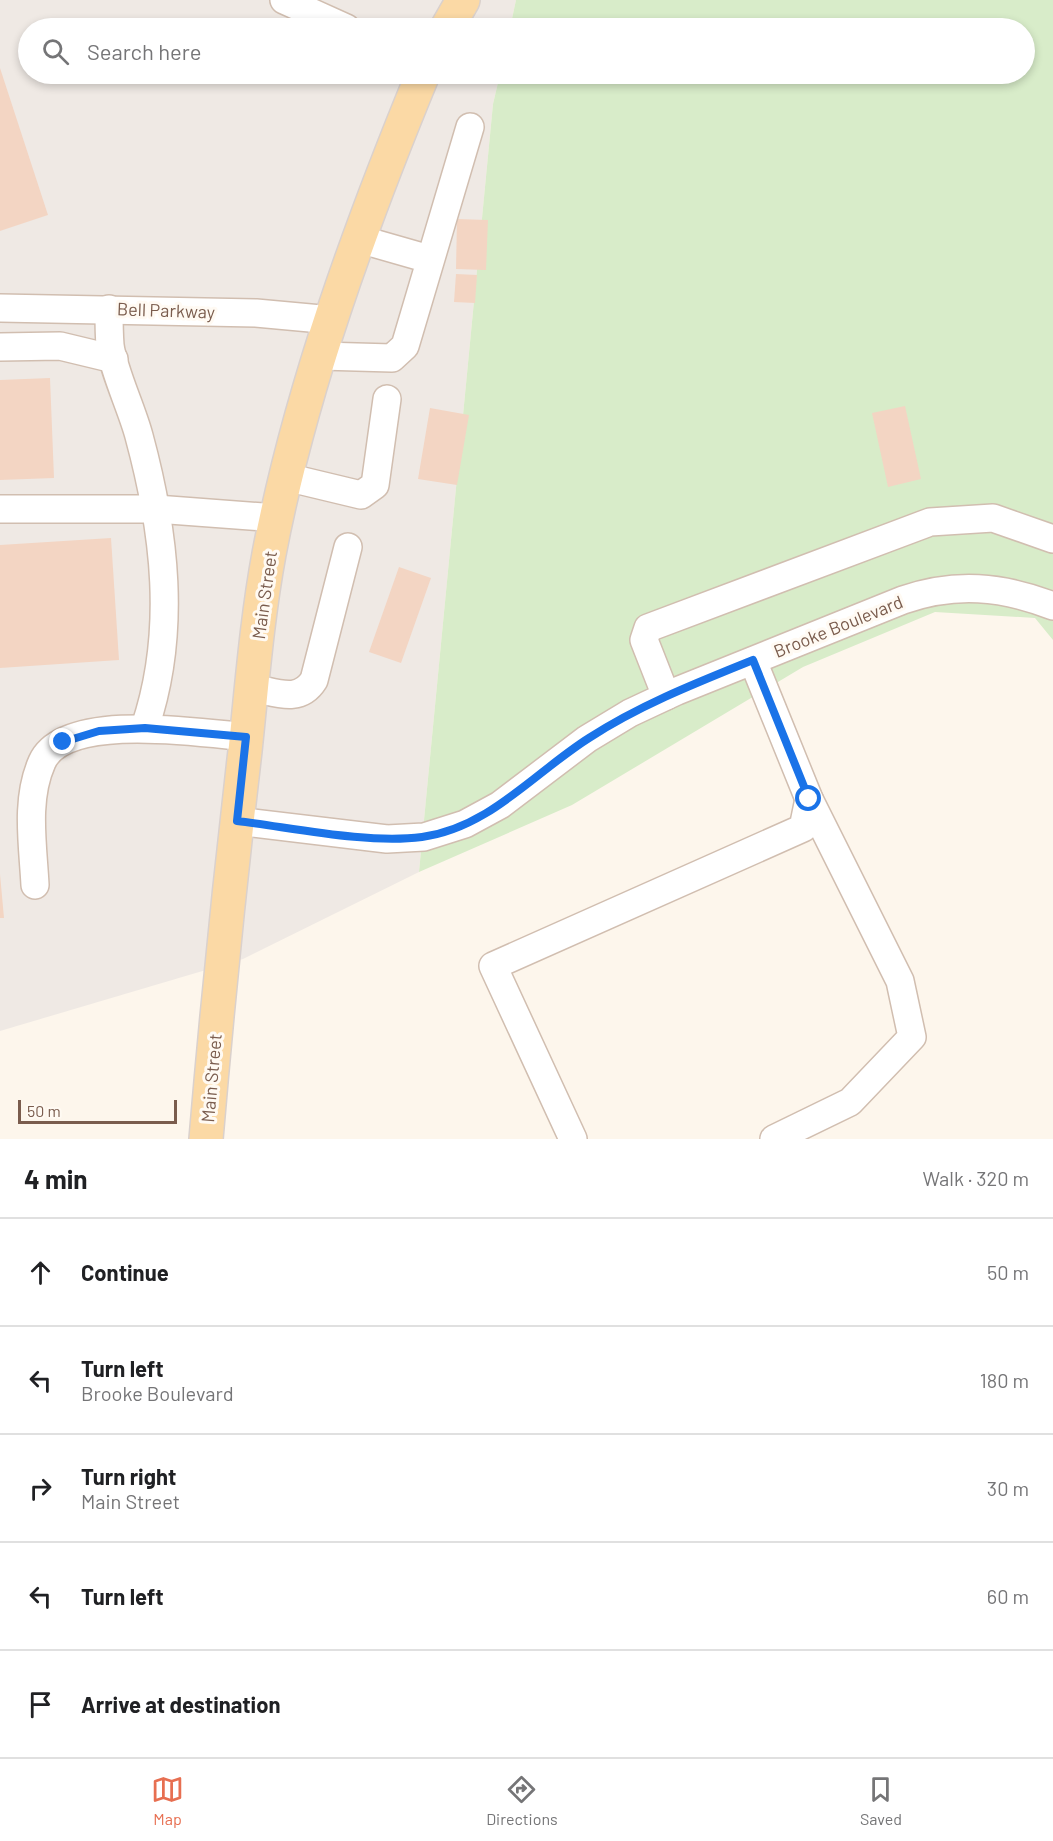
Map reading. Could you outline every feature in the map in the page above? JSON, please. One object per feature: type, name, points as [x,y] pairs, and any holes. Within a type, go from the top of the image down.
[{"type":"main road","points":[[453,18],[463,0]]},
{"type":"main road","name":"Main Street","points":[[206,1139],[246,737],[269,555],[295,438],[332,320],[359,239],[419,84]]},
{"type":"street","points":[[284,0],[324,18]]},
{"type":"street","points":[[321,356],[392,358],[405,346],[470,127]]},
{"type":"street","points":[[359,239],[429,259]]},
{"type":"street","name":"Bell Parkway","points":[[0,308],[256,313],[332,320]]},
{"type":"street","points":[[109,309],[110,347],[139,434],[156,509],[165,599],[162,666],[145,728]]},
{"type":"street","points":[[0,346],[60,346],[114,359]]},
{"type":"street","points":[[286,477],[361,495],[369,491],[375,485],[387,399]]},
{"type":"street","points":[[0,509],[156,509],[277,518]]},
{"type":"street","points":[[666,696],[644,640],[648,628],[930,522],[993,519],[1053,539]]},
{"type":"street","points":[[252,688],[296,695],[306,692],[314,680],[348,547]]},
{"type":"street","name":"Brooke Boulevard","points":[[237,821],[387,839],[424,837],[465,824],[500,805],[587,739],[630,713],[753,660],[933,590],[970,587],[1011,592],[1053,606]]},
{"type":"street","points":[[753,660],[809,799],[900,981],[912,1037],[850,1102],[774,1139]]},
{"type":"street","points":[[35,885],[31,810],[42,761],[63,742],[99,731],[145,728],[246,737]]},
{"type":"street","points":[[573,1139],[493,966],[803,828],[809,799]]},
{"type":"shaded area","points":[[0,0],[516,0],[512,18],[18,18],[18,84],[498,84],[493,104],[419,872],[243,959],[0,1031]]},
{"type":"green space","points":[[516,0],[1053,0],[1053,640],[1035,618],[935,612],[803,667],[572,805],[419,872],[493,104],[498,84],[1035,84],[1035,18],[512,18]]},
{"type":"building","points":[[0,68],[48,215],[0,231]]},
{"type":"building","points":[[457,219],[488,220],[486,270],[456,269]]},
{"type":"building","points":[[456,274],[477,275],[475,303],[454,302]]},
{"type":"building","points":[[50,378],[54,478],[0,480],[0,380]]},
{"type":"building","points":[[905,406],[921,479],[888,487],[872,413]]},
{"type":"building","points":[[430,408],[469,415],[457,485],[418,479]]},
{"type":"building","points":[[111,538],[119,660],[0,668],[0,545]]},
{"type":"building","points":[[399,567],[431,578],[401,663],[369,652]]},
{"type":"building","points":[[0,874],[4,918],[0,918]]},
{"type":"route","points":[[63,742],[99,731],[145,728],[246,737],[237,821],[387,839],[424,837],[465,824],[500,805],[587,739],[630,713],[676,691],[753,660],[774,719],[809,799]]}]
